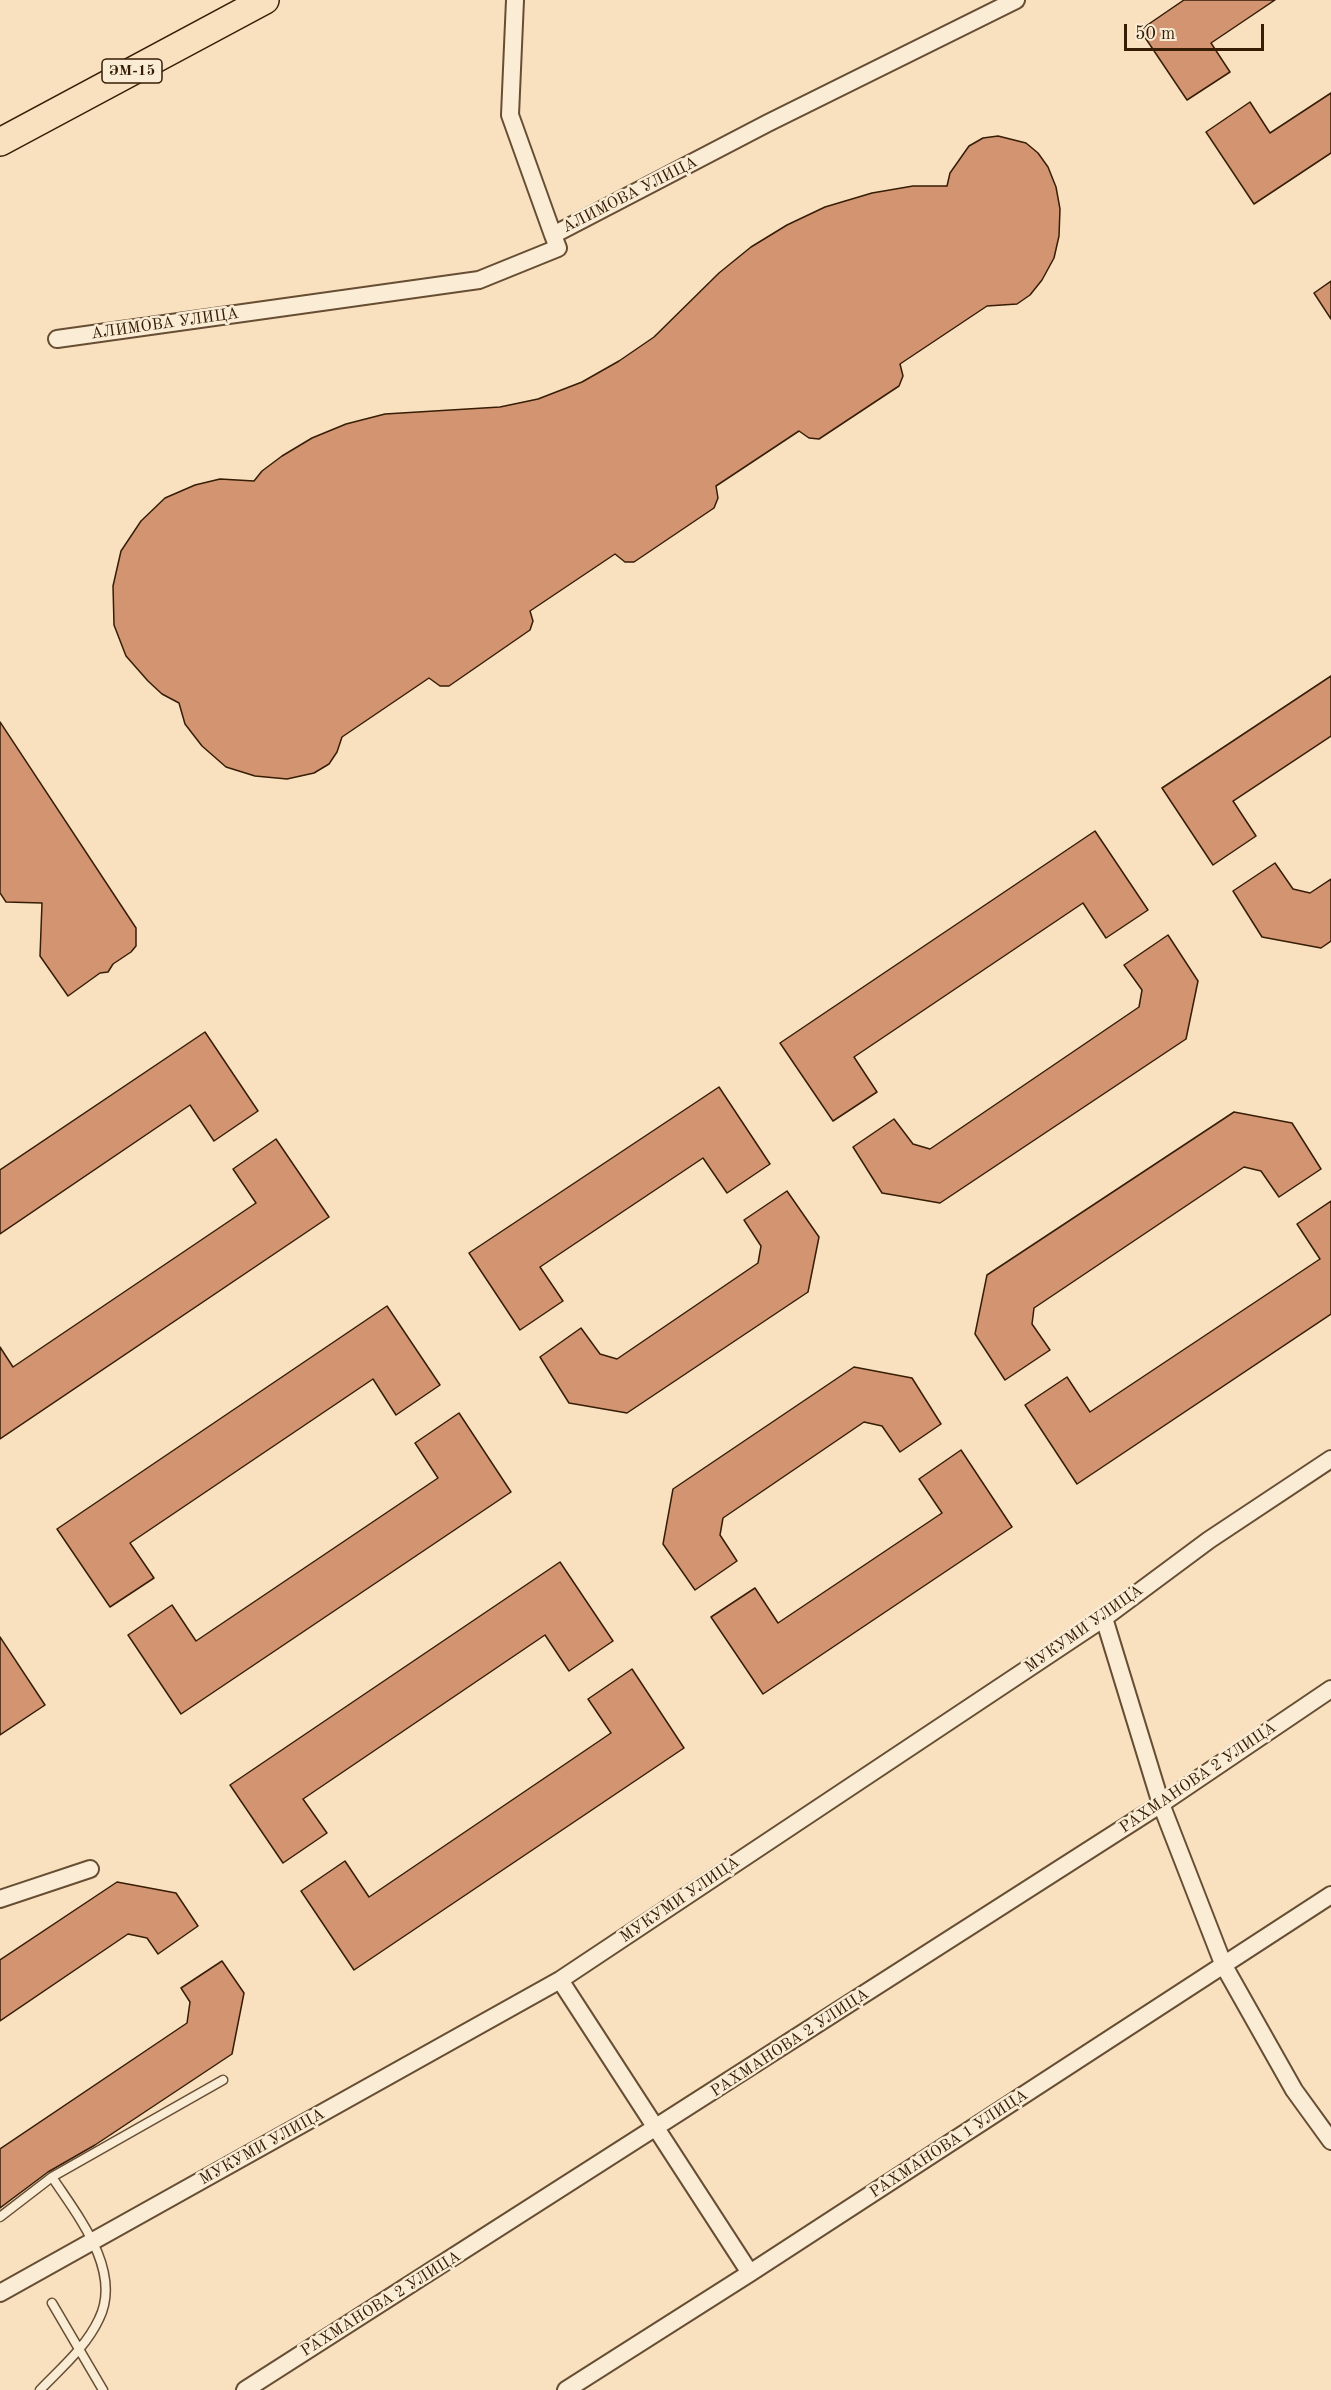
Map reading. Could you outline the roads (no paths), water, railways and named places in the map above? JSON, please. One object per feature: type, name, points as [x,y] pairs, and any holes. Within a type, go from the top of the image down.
[{"type":"main road","name":"ЭМ-15","points":[[0,142],[265,0]]},
{"type":"street","points":[[515,0],[510,115],[553,235]]},
{"type":"street","name":"АЛИМОВА УЛИЦА","points":[[57,339],[480,280],[558,248],[553,235],[768,123],[1016,0]]},
{"type":"street","name":"МУКУМИ УЛИЦА","points":[[0,2293],[560,1980],[1104,1617],[1209,1540],[1331,1459]]},
{"type":"street","points":[[1104,1617],[1161,1804],[1224,1966],[1294,2090],[1331,2141]]},
{"type":"street","name":"РАХМАНОВА 2 УЛИЦА","points":[[245,2390],[1161,1804],[1331,1689]]},
{"type":"street","points":[[0,1899],[90,1869]]},
{"type":"street","name":"РАХМАНОВА 1 УЛИЦА","points":[[566,2390],[1331,1895]]},
{"type":"street","points":[[560,1980],[750,2273]]},
{"type":"lane","points":[[0,2217],[52,2177],[223,2080]]},
{"type":"lane","points":[[40,2390],[80,2349],[100,2318],[107,2285],[93,2241],[52,2177]]},
{"type":"lane","points":[[52,2303],[103,2390]]}]
